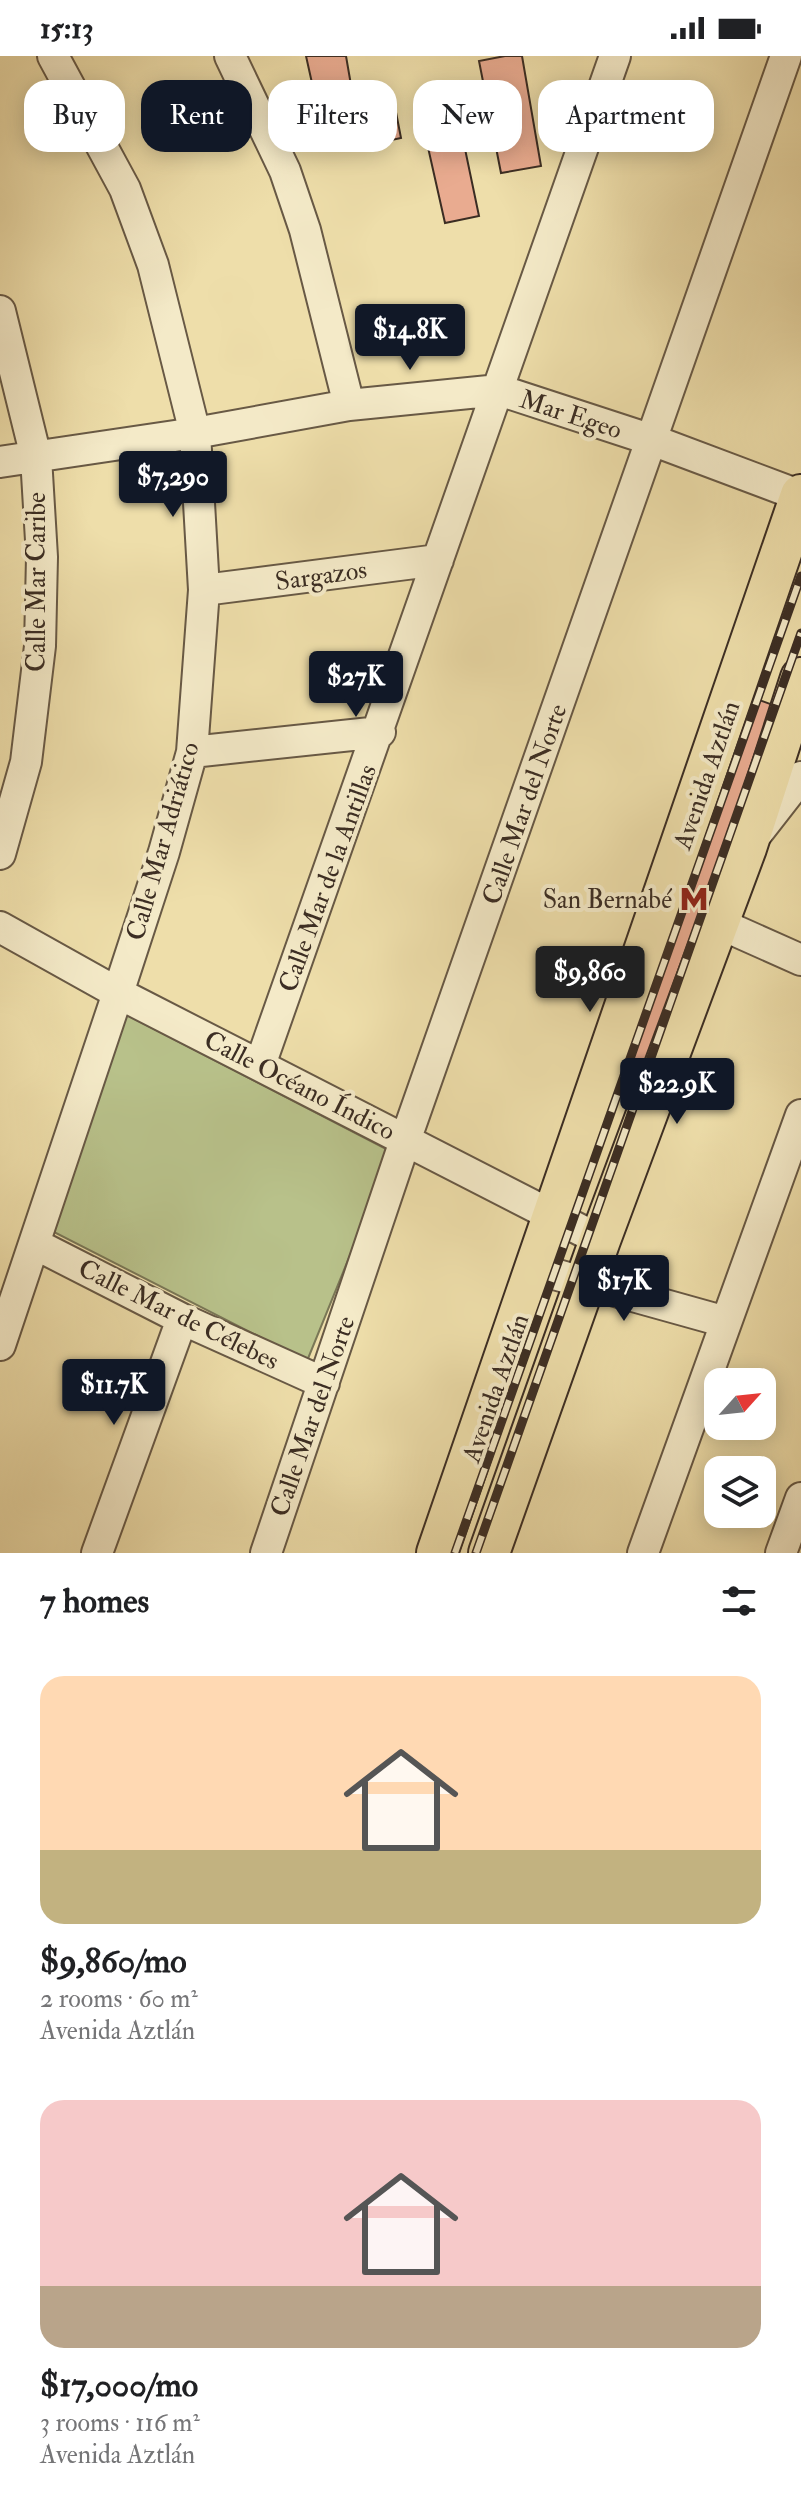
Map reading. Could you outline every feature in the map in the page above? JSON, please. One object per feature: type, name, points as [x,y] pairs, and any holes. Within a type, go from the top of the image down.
[{"type":"main road","name":"Avenida Aztlán","points":[[437,1553],[801,496]]},
{"type":"main road","name":"Avenida Aztlán","points":[[489,1553],[600,1240],[746,848],[801,678]]},
{"type":"street","name":"Calle Mar Adriático","points":[[0,1345],[164,852],[192,752],[204,590],[195,433],[153,265],[125,189],[53,56]]},
{"type":"street","points":[[230,56],[285,171],[300,215],[349,405]]},
{"type":"street","name":"Calle Mar de la Antillas","points":[[260,1065],[380,732],[615,56]]},
{"type":"street","name":"Calle Mar del Norte","points":[[266,1553],[406,1138],[786,56]]},
{"type":"street","name":"Calle Mar Caribe","points":[[0,311],[36,457],[42,557],[40,646],[26,762],[0,854]]},
{"type":"street","name":"Mar Egeo","points":[[0,462],[195,433],[349,405],[499,390],[652,440],[801,496]]},
{"type":"street","name":"Sargazos","points":[[204,590],[438,560]]},
{"type":"street","points":[[192,752],[380,732]]},
{"type":"street","points":[[746,848],[801,777]]},
{"type":"street","points":[[718,923],[801,960]]},
{"type":"street","name":"Calle Océano Índico","points":[[0,927],[118,993],[600,1240]]},
{"type":"street","points":[[643,1553],[801,1115]]},
{"type":"street","name":"Calle Mar de Célebes","points":[[35,1244],[182,1319],[324,1383]]},
{"type":"street","points":[[536,1269],[726,1322]]},
{"type":"street","points":[[97,1553],[182,1319]]},
{"type":"street","points":[[781,1553],[801,1498]]},
{"type":"green space","points":[[123,1013],[392,1152],[307,1361],[48,1229]]},
{"type":"building","points":[[306,56],[346,56],[350,80],[311,80]]},
{"type":"building","points":[[522,56],[541,166],[501,173],[497,152],[522,152],[522,80],[483,80],[479,61]]},
{"type":"building","points":[[397,117],[401,138],[397,139]]},
{"type":"building","points":[[429,152],[466,152],[479,216],[445,223]]},
{"type":"building","points":[[737,692],[795,713],[660,1101],[602,1081]]},
{"type":"railway","points":[[455,1553],[801,576]]},
{"type":"railway","points":[[476,1553],[801,633]]},
{"type":"place","name":"San Bernabé","points":[[694,899]]}]
